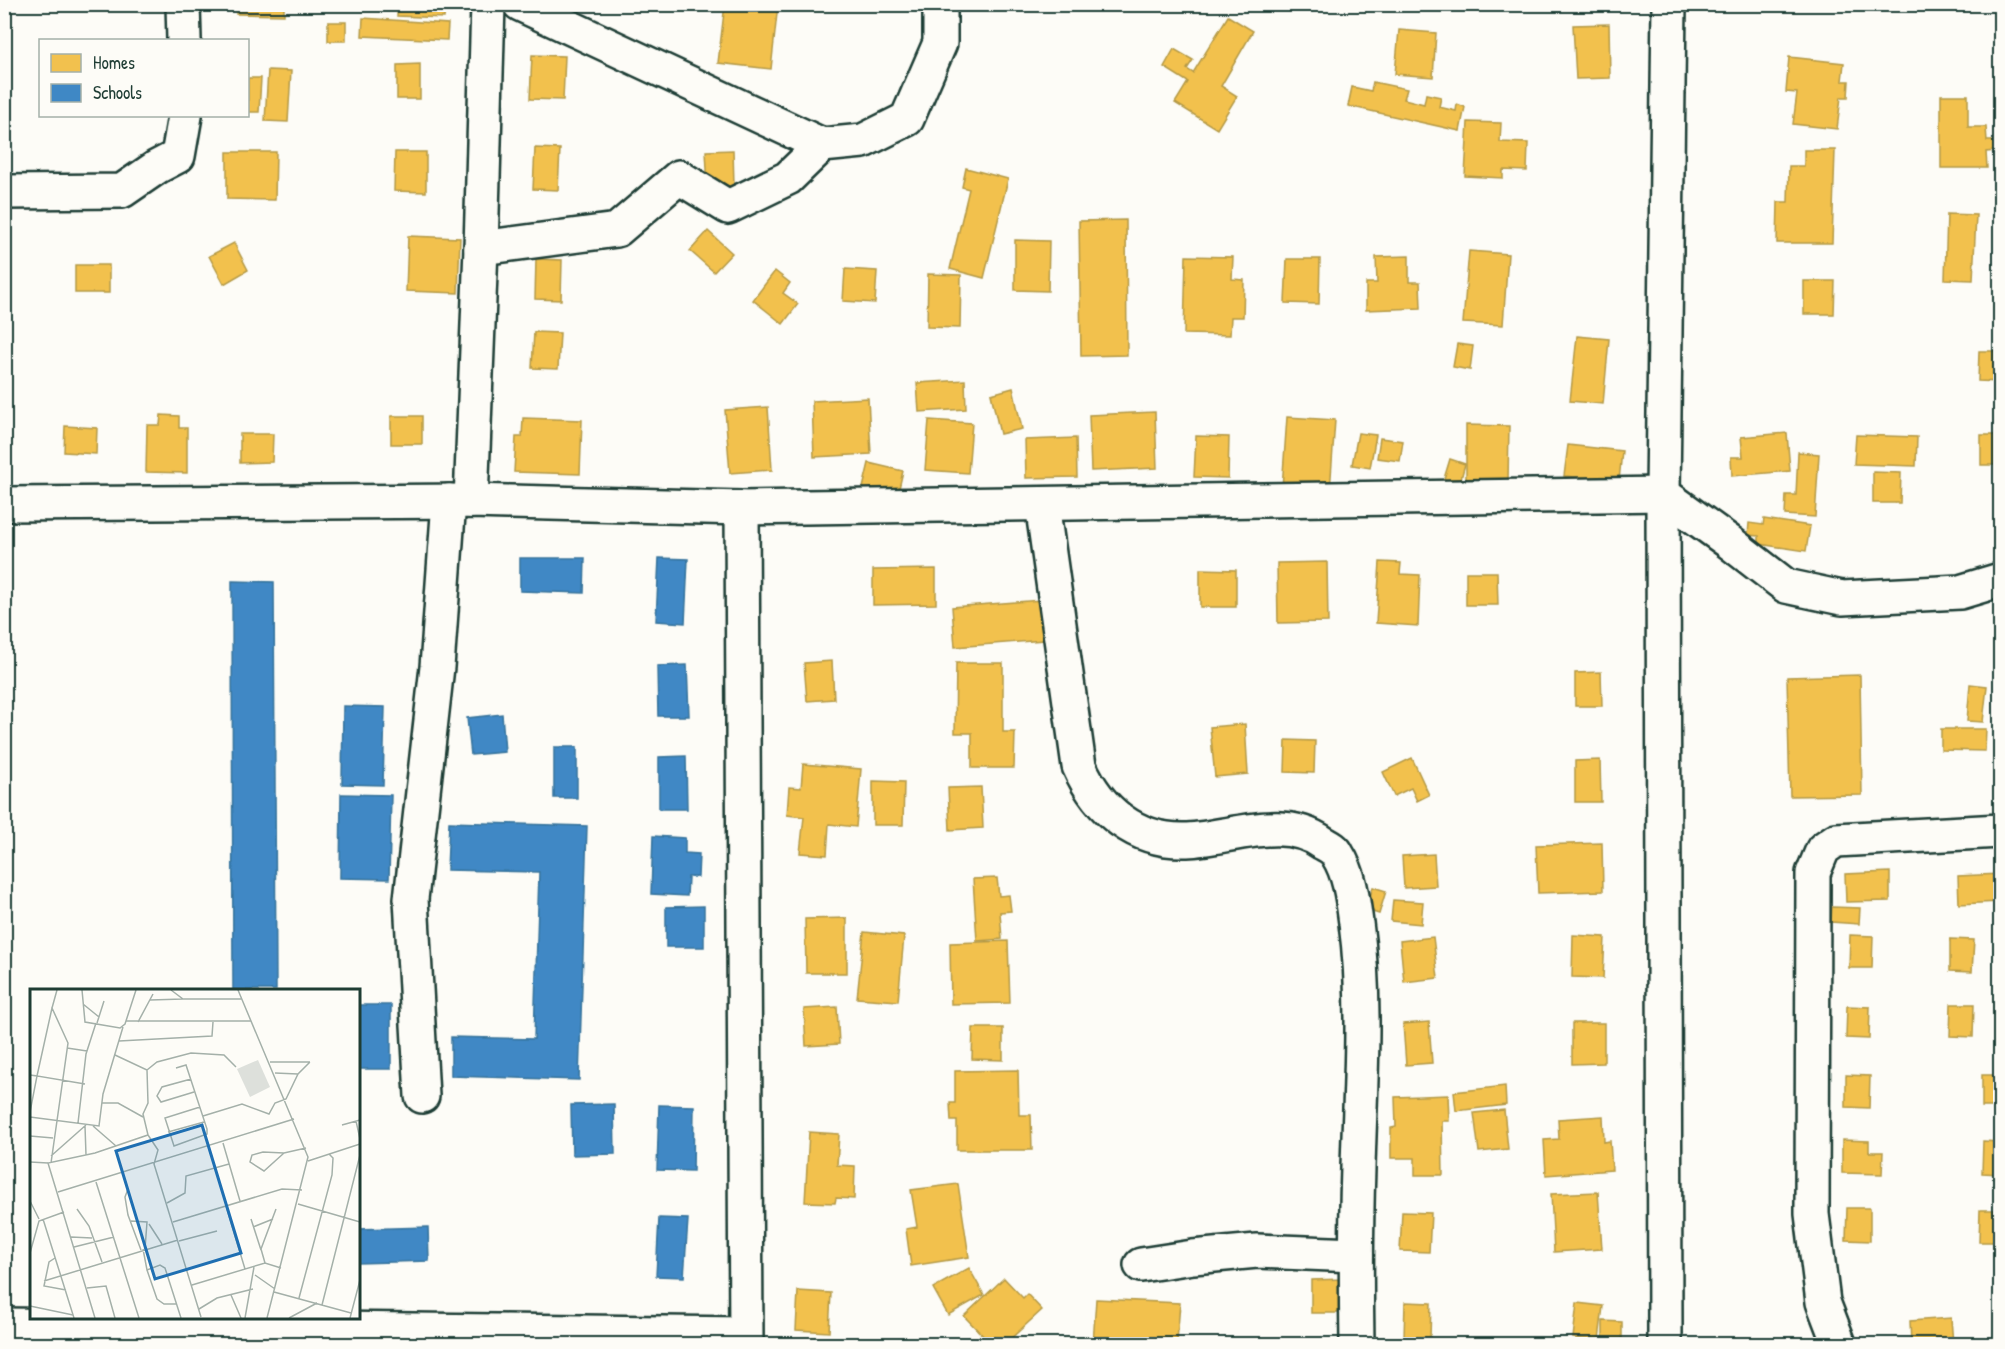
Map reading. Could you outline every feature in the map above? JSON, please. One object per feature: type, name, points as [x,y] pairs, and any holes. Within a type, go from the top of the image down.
[{"type":"street","points":[[183,4],[184,39]]},
{"type":"street","points":[[422,1096],[411,899],[437,667],[460,501],[481,248],[488,4]]},
{"type":"street","points":[[520,4],[822,146],[863,141],[907,119],[940,43],[940,4]]},
{"type":"street","points":[[1665,1344],[1663,494],[1669,4]]},
{"type":"street","points":[[4,192],[122,191],[157,167],[178,156],[185,117]]},
{"type":"street","points":[[481,248],[617,230],[679,177],[728,207],[788,178],[822,146]]},
{"type":"street","points":[[4,504],[460,501],[742,508],[1663,494],[1786,586],[1842,598],[1960,592],[2001,580]]},
{"type":"street","points":[[1042,504],[1079,766],[1088,786],[1103,807],[1131,828],[1159,837],[1186,840],[1271,827],[1310,833],[1337,852],[1351,889],[1361,960],[1363,1004],[1356,1255],[1357,1344]]},
{"type":"street","points":[[4,1325],[746,1339],[742,508]]},
{"type":"street","points":[[1839,1344],[1823,1302],[1812,1214],[1813,873],[1823,849],[1836,840],[2001,831]]},
{"type":"street","points":[[1142,1265],[1257,1251],[1356,1255]]},
{"type":"building: Homes","points":[[237,4],[284,4],[284,15],[236,14]]},
{"type":"building: Homes","points":[[398,4],[445,4],[444,18],[397,16]]},
{"type":"building: Homes","points":[[725,4],[778,4],[771,69],[718,63]]},
{"type":"building: Homes","points":[[1228,16],[1253,31],[1221,86],[1237,96],[1217,129],[1175,103],[1188,82],[1164,67],[1174,49],[1193,60],[1187,69],[1193,73]]},
{"type":"building: Homes","points":[[363,18],[448,24],[447,40],[362,36]]},
{"type":"building: Homes","points":[[328,22],[346,22],[346,41],[328,41]]},
{"type":"building: Homes","points":[[1609,24],[1610,78],[1576,79],[1573,25]]},
{"type":"building: Homes","points":[[1399,30],[1436,33],[1433,77],[1395,74]]},
{"type":"building: Homes","points":[[532,55],[565,56],[563,100],[530,99]]},
{"type":"building: Homes","points":[[1789,57],[1844,63],[1842,81],[1849,81],[1848,97],[1841,97],[1837,129],[1793,124],[1797,93],[1786,92]]},
{"type":"building: Homes","points":[[420,64],[420,99],[397,99],[397,65]]},
{"type":"building: Homes","points":[[268,70],[291,71],[288,122],[265,121]]},
{"type":"building: Homes","points":[[249,78],[261,78],[259,112],[249,112]]},
{"type":"building: Homes","points":[[1373,82],[1407,89],[1404,99],[1424,104],[1426,94],[1441,97],[1439,107],[1456,111],[1457,104],[1465,107],[1460,131],[1348,106],[1352,87],[1371,91]]},
{"type":"building: Homes","points":[[1941,95],[1968,95],[1968,127],[1986,127],[1987,141],[1996,141],[1996,151],[1986,152],[1987,168],[1941,168]]},
{"type":"building: Homes","points":[[1468,122],[1501,123],[1500,142],[1528,143],[1527,171],[1503,170],[1503,178],[1465,176]]},
{"type":"building: Homes","points":[[535,148],[560,149],[558,190],[533,189]]},
{"type":"building: Homes","points":[[733,150],[734,186],[708,187],[706,151]]},
{"type":"building: Homes","points":[[1804,150],[1835,150],[1832,243],[1777,243],[1778,202],[1788,202],[1789,166],[1804,166]]},
{"type":"building: Homes","points":[[227,152],[276,152],[275,200],[227,199]]},
{"type":"building: Homes","points":[[395,152],[426,152],[426,192],[394,191]]},
{"type":"building: Homes","points":[[966,168],[1008,179],[984,278],[950,269],[969,189],[962,187]]},
{"type":"building: Homes","points":[[1947,214],[1976,215],[1973,280],[1945,279]]},
{"type":"building: Homes","points":[[1126,220],[1127,355],[1081,356],[1079,221]]},
{"type":"building: Homes","points":[[708,231],[732,253],[714,272],[690,251]]},
{"type":"building: Homes","points":[[408,236],[460,238],[458,293],[406,291]]},
{"type":"building: Homes","points":[[1015,240],[1049,241],[1048,291],[1015,290]]},
{"type":"building: Homes","points":[[234,243],[248,270],[224,284],[209,256]]},
{"type":"building: Homes","points":[[1469,251],[1508,254],[1503,325],[1463,323]]},
{"type":"building: Homes","points":[[1186,256],[1233,257],[1232,279],[1244,280],[1243,317],[1231,317],[1230,335],[1184,334]]},
{"type":"building: Homes","points":[[1409,256],[1409,282],[1420,282],[1421,308],[1366,310],[1366,283],[1377,283],[1376,257]]},
{"type":"building: Homes","points":[[536,259],[562,260],[561,300],[535,299]]},
{"type":"building: Homes","points":[[1287,259],[1320,259],[1319,304],[1285,303]]},
{"type":"building: Homes","points":[[75,265],[109,265],[109,293],[75,293]]},
{"type":"building: Homes","points":[[845,269],[877,271],[875,303],[843,301]]},
{"type":"building: Homes","points":[[775,271],[790,283],[783,293],[798,304],[783,324],[753,300]]},
{"type":"building: Homes","points":[[928,274],[961,275],[960,328],[927,327]]},
{"type":"building: Homes","points":[[1804,281],[1835,281],[1834,314],[1804,314]]},
{"type":"building: Homes","points":[[534,332],[560,333],[558,369],[532,368]]},
{"type":"building: Homes","points":[[1577,336],[1609,339],[1603,404],[1570,401]]},
{"type":"building: Homes","points":[[1457,344],[1473,346],[1470,370],[1453,367]]},
{"type":"building: Homes","points":[[1979,351],[2000,351],[2000,382],[1978,381]]},
{"type":"building: Homes","points":[[965,380],[966,409],[919,412],[917,383]]},
{"type":"building: Homes","points":[[1013,388],[1022,429],[1000,434],[991,394]]},
{"type":"building: Homes","points":[[868,398],[871,454],[814,457],[812,401]]},
{"type":"building: Homes","points":[[768,407],[772,470],[730,473],[725,410]]},
{"type":"building: Homes","points":[[1155,412],[1157,468],[1091,471],[1089,415]]},
{"type":"building: Homes","points":[[161,415],[179,416],[179,428],[187,428],[187,473],[146,472],[147,425],[160,425]]},
{"type":"building: Homes","points":[[391,416],[422,416],[422,444],[391,444]]},
{"type":"building: Homes","points":[[1287,417],[1335,420],[1330,491],[1282,488]]},
{"type":"building: Homes","points":[[523,418],[582,420],[580,474],[514,472],[516,437],[522,437]]},
{"type":"building: Homes","points":[[929,420],[972,423],[968,473],[925,470]]},
{"type":"building: Homes","points":[[1466,425],[1509,426],[1508,481],[1466,480]]},
{"type":"building: Homes","points":[[65,426],[97,428],[96,454],[64,452]]},
{"type":"building: Homes","points":[[1358,433],[1376,435],[1370,468],[1352,465]]},
{"type":"building: Homes","points":[[1787,433],[1790,471],[1732,476],[1731,457],[1743,457],[1741,437]]},
{"type":"building: Homes","points":[[240,434],[273,434],[272,462],[240,463]]},
{"type":"building: Homes","points":[[1856,435],[1917,437],[1916,466],[1854,464]]},
{"type":"building: Homes","points":[[1981,435],[2000,435],[2000,465],[1981,465]]},
{"type":"building: Homes","points":[[1196,436],[1229,437],[1228,478],[1194,477]]},
{"type":"building: Homes","points":[[1076,438],[1077,477],[1026,478],[1025,440]]},
{"type":"building: Homes","points":[[1380,438],[1403,441],[1400,461],[1377,458]]},
{"type":"building: Homes","points":[[1568,445],[1622,451],[1619,481],[1564,476]]},
{"type":"building: Homes","points":[[1798,452],[1819,454],[1815,517],[1785,515],[1786,495],[1796,495]]},
{"type":"building: Homes","points":[[1450,459],[1465,464],[1459,486],[1443,482]]},
{"type":"building: Homes","points":[[869,463],[903,471],[897,497],[863,488]]},
{"type":"building: Homes","points":[[1873,472],[1901,473],[1900,503],[1873,503]]},
{"type":"building: Homes","points":[[1764,519],[1810,526],[1806,551],[1759,544],[1759,536],[1748,535],[1749,523],[1763,525]]},
{"type":"building: Homes","points":[[1327,562],[1328,622],[1278,623],[1277,563]]},
{"type":"building: Homes","points":[[1380,562],[1401,563],[1400,574],[1420,575],[1418,626],[1376,623]]},
{"type":"building: Homes","points":[[936,569],[936,604],[873,605],[873,570]]},
{"type":"building: Homes","points":[[1200,569],[1236,570],[1236,607],[1200,607]]},
{"type":"building: Homes","points":[[1466,572],[1497,572],[1498,605],[1466,605]]},
{"type":"building: Homes","points":[[1041,600],[1044,640],[955,647],[952,607]]},
{"type":"building: Homes","points":[[832,661],[834,699],[807,701],[804,663]]},
{"type":"building: Homes","points":[[956,663],[1003,663],[1003,732],[1015,732],[1014,768],[972,768],[972,733],[955,733]]},
{"type":"building: Homes","points":[[1601,672],[1602,706],[1575,706],[1575,673]]},
{"type":"building: Homes","points":[[1860,675],[1862,795],[1790,796],[1787,677]]},
{"type":"building: Homes","points":[[1970,684],[1987,686],[1983,722],[1967,721]]},
{"type":"building: Homes","points":[[1245,724],[1248,774],[1215,777],[1210,727]]},
{"type":"building: Homes","points":[[1941,729],[1986,729],[1985,751],[1941,750]]},
{"type":"building: Homes","points":[[1286,740],[1315,741],[1314,773],[1285,772]]},
{"type":"building: Homes","points":[[1412,758],[1429,795],[1417,801],[1411,788],[1394,796],[1383,772]]},
{"type":"building: Homes","points":[[1600,760],[1601,802],[1575,802],[1575,761]]},
{"type":"building: Homes","points":[[803,764],[861,769],[856,827],[829,824],[827,855],[800,853],[804,817],[787,815],[789,787],[801,788]]},
{"type":"building: Homes","points":[[873,781],[904,782],[903,825],[873,825]]},
{"type":"building: Homes","points":[[981,787],[983,828],[950,830],[948,788]]},
{"type":"building: Homes","points":[[1602,843],[1603,891],[1538,893],[1536,845]]},
{"type":"building: Homes","points":[[1434,854],[1436,886],[1404,888],[1402,856]]},
{"type":"building: Homes","points":[[1890,872],[1890,901],[1846,902],[1845,874]]},
{"type":"building: Homes","points":[[2000,874],[2000,902],[1959,904],[1958,876]]},
{"type":"building: Homes","points":[[997,878],[999,896],[1009,895],[1011,911],[1000,912],[1002,939],[977,941],[973,879]]},
{"type":"building: Homes","points":[[1373,887],[1386,891],[1379,914],[1366,910]]},
{"type":"building: Homes","points":[[1393,900],[1423,902],[1421,924],[1391,921]]},
{"type":"building: Homes","points":[[1832,907],[1860,908],[1859,924],[1831,922]]},
{"type":"building: Homes","points":[[847,918],[847,973],[806,973],[805,919]]},
{"type":"building: Homes","points":[[864,932],[904,936],[898,1001],[857,998]]},
{"type":"building: Homes","points":[[1573,935],[1605,937],[1603,978],[1572,977]]},
{"type":"building: Homes","points":[[1850,935],[1873,936],[1872,968],[1849,968]]},
{"type":"building: Homes","points":[[1433,937],[1438,978],[1404,982],[1400,941]]},
{"type":"building: Homes","points":[[1950,939],[1974,940],[1972,972],[1950,971]]},
{"type":"building: Homes","points":[[1008,941],[1010,1003],[951,1004],[950,943]]},
{"type":"building: Homes","points":[[1951,1004],[1974,1004],[1973,1037],[1950,1036]]},
{"type":"building: Homes","points":[[1847,1006],[1870,1007],[1869,1039],[1846,1038]]},
{"type":"building: Homes","points":[[837,1007],[839,1044],[806,1046],[804,1009]]},
{"type":"building: Homes","points":[[1429,1022],[1432,1063],[1406,1065],[1403,1024]]},
{"type":"building: Homes","points":[[1572,1023],[1604,1023],[1604,1063],[1572,1064]]},
{"type":"building: Homes","points":[[973,1028],[1003,1028],[1003,1060],[972,1059]]},
{"type":"building: Homes","points":[[1018,1070],[1019,1115],[1031,1115],[1032,1150],[957,1150],[957,1121],[951,1121],[950,1103],[955,1103],[955,1071]]},
{"type":"building: Homes","points":[[1846,1075],[1870,1076],[1869,1108],[1846,1107]]},
{"type":"building: Homes","points":[[1982,1075],[2000,1075],[2000,1107],[1982,1107]]},
{"type":"building: Homes","points":[[1505,1086],[1506,1105],[1456,1111],[1454,1092]]},
{"type":"building: Homes","points":[[1448,1095],[1449,1121],[1442,1121],[1443,1175],[1415,1175],[1415,1158],[1391,1158],[1391,1128],[1396,1127],[1395,1097]]},
{"type":"building: Homes","points":[[1504,1110],[1508,1149],[1479,1152],[1474,1113]]},
{"type":"building: Homes","points":[[1603,1116],[1604,1142],[1610,1141],[1612,1170],[1546,1175],[1544,1140],[1559,1139],[1558,1119]]},
{"type":"building: Homes","points":[[809,1132],[839,1134],[837,1165],[855,1166],[854,1199],[836,1198],[835,1203],[805,1202]]},
{"type":"building: Homes","points":[[1842,1140],[1869,1141],[1869,1152],[1883,1152],[1882,1174],[1842,1173]]},
{"type":"building: Homes","points":[[1983,1141],[2000,1142],[2000,1174],[1982,1173]]},
{"type":"building: Homes","points":[[958,1184],[969,1257],[911,1266],[906,1229],[917,1227],[911,1190]]},
{"type":"building: Homes","points":[[1598,1192],[1602,1249],[1554,1252],[1551,1194]]},
{"type":"building: Homes","points":[[1847,1208],[1870,1208],[1870,1241],[1846,1240]]},
{"type":"building: Homes","points":[[1980,1210],[2000,1210],[2000,1242],[1979,1242]]},
{"type":"building: Homes","points":[[1402,1212],[1431,1213],[1429,1252],[1400,1251]]},
{"type":"building: Homes","points":[[969,1268],[984,1295],[948,1315],[933,1288]]},
{"type":"building: Homes","points":[[1004,1278],[1023,1298],[1027,1294],[1042,1310],[1005,1344],[991,1344],[964,1316]]},
{"type":"building: Homes","points":[[1344,1279],[1344,1313],[1311,1313],[1311,1280]]},
{"type":"building: Homes","points":[[798,1291],[831,1293],[829,1332],[796,1330]]},
{"type":"building: Homes","points":[[1096,1299],[1180,1303],[1177,1341],[1148,1340],[1148,1344],[1093,1344]]},
{"type":"building: Homes","points":[[1405,1302],[1431,1303],[1430,1338],[1404,1338]]},
{"type":"building: Homes","points":[[1577,1303],[1603,1306],[1599,1340],[1573,1338]]},
{"type":"building: Homes","points":[[1951,1318],[1953,1344],[1911,1344],[1910,1321]]},
{"type":"building: Homes","points":[[1603,1321],[1622,1322],[1622,1344],[1603,1344]]},
{"type":"building: Homes","points":[[1313,1341],[1337,1344],[1313,1344]]},
{"type":"building: Schools","points":[[520,558],[585,558],[584,593],[520,591]]},
{"type":"building: Schools","points":[[659,558],[688,559],[685,623],[656,621]]},
{"type":"building: Schools","points":[[232,581],[274,582],[276,989],[233,989]]},
{"type":"building: Schools","points":[[687,665],[689,716],[658,716],[657,666]]},
{"type":"building: Schools","points":[[343,706],[385,707],[383,785],[342,784]]},
{"type":"building: Schools","points":[[502,714],[505,752],[471,755],[467,718]]},
{"type":"building: Schools","points":[[554,747],[577,747],[577,798],[554,798]]},
{"type":"building: Schools","points":[[686,756],[687,809],[659,809],[659,757]]},
{"type":"building: Schools","points":[[341,794],[391,795],[389,879],[340,878]]},
{"type":"building: Schools","points":[[449,822],[587,826],[579,1080],[451,1076],[451,1037],[534,1039],[539,872],[447,870]]},
{"type":"building: Schools","points":[[653,836],[685,838],[685,853],[699,854],[698,877],[688,877],[687,896],[651,894]]},
{"type":"building: Schools","points":[[704,906],[704,947],[666,947],[666,907]]},
{"type":"building: Schools","points":[[360,1005],[391,1005],[391,1069],[360,1069]]},
{"type":"building: Schools","points":[[614,1104],[615,1154],[572,1155],[571,1105]]},
{"type":"building: Schools","points":[[659,1105],[694,1106],[693,1171],[657,1170]]},
{"type":"building: Schools","points":[[659,1218],[688,1219],[684,1277],[656,1276]]},
{"type":"building: Schools","points":[[428,1227],[429,1261],[360,1263],[360,1229]]}]
